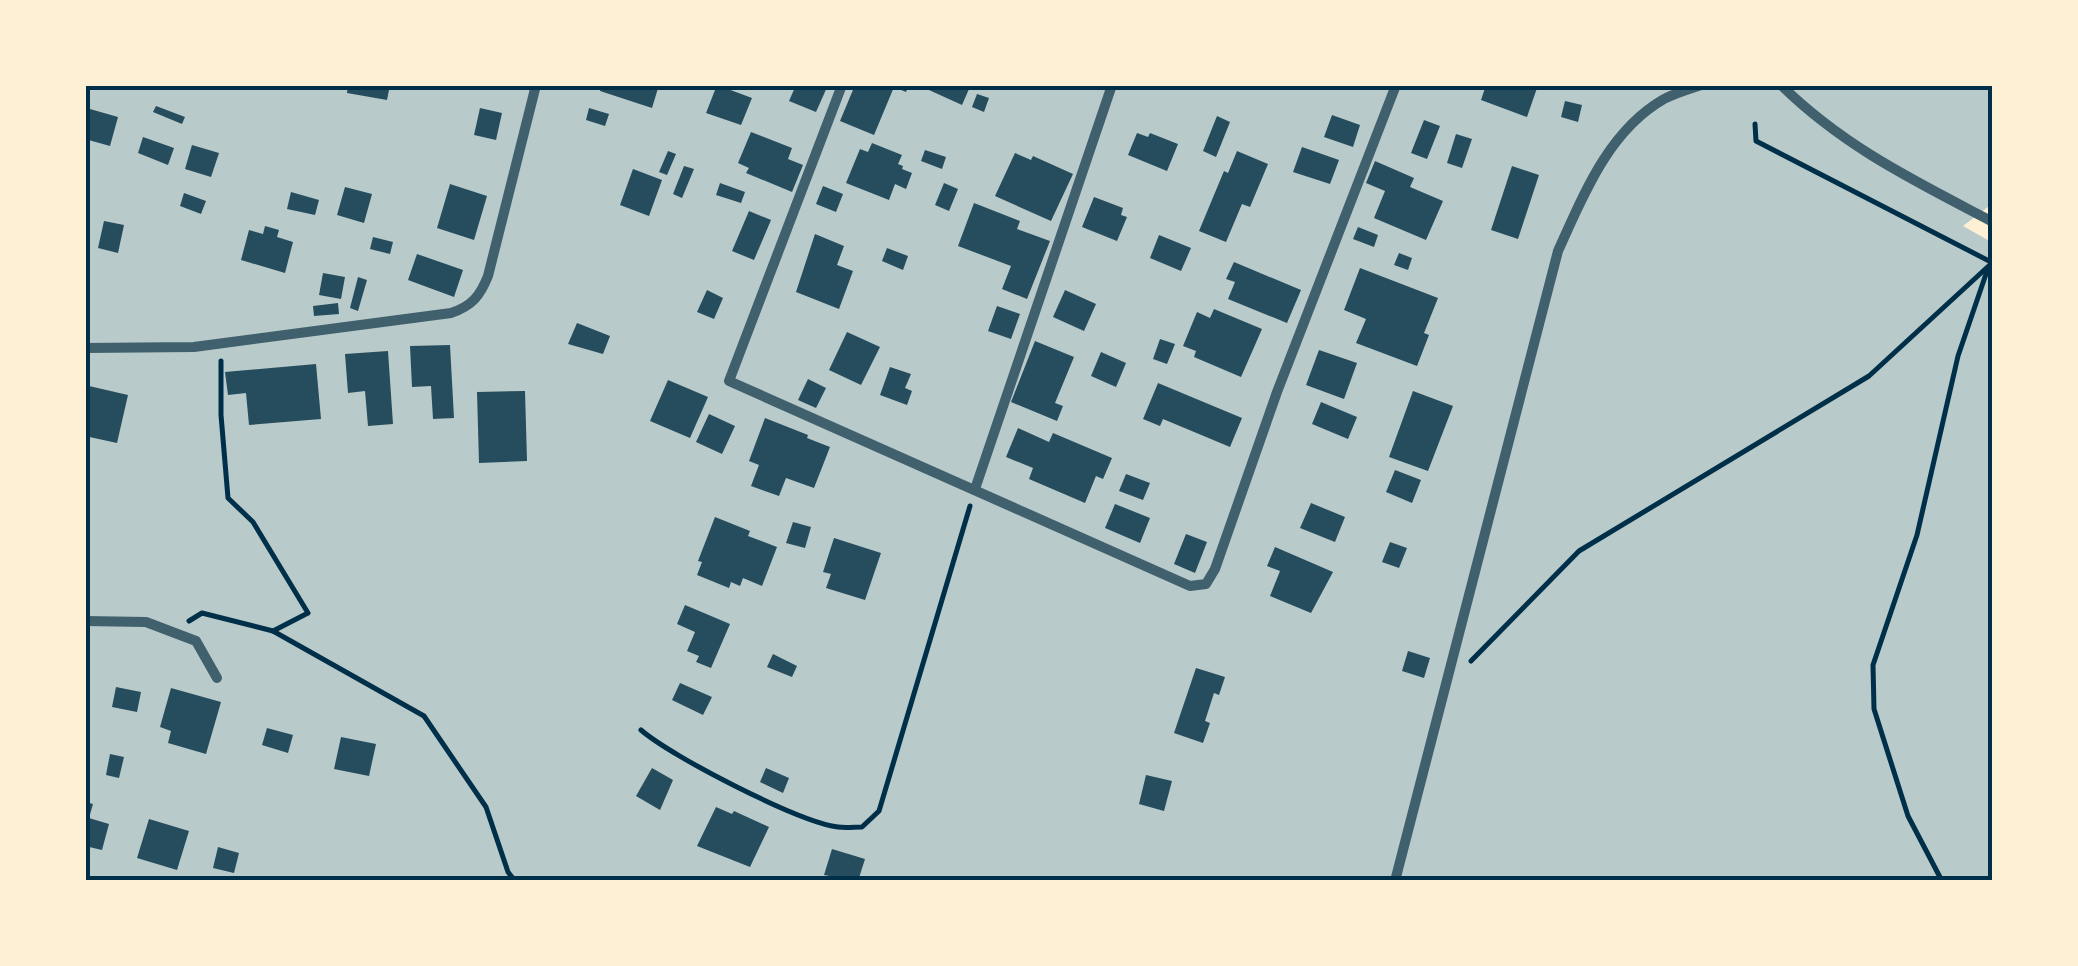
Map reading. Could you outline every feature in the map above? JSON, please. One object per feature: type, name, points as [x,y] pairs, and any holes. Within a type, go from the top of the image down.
[{"type":"street","points":[[85,348],[194,347],[450,313],[473,303],[488,276],[536,85]]},
{"type":"street","points":[[842,85],[729,382],[1190,586],[1206,584],[1215,568],[1277,392],[1396,85]]},
{"type":"street","points":[[975,489],[1112,85]]},
{"type":"street","points":[[1395,881],[1558,251],[1589,183],[1614,144],[1642,114],[1666,98],[1700,85]]},
{"type":"street","points":[[1781,85],[1836,135],[1993,222]]},
{"type":"street","points":[[85,621],[146,622],[196,641],[217,678]]},
{"type":"path","points":[[1754,124],[1756,141],[1992,264]]},
{"type":"path","points":[[1448,684],[1579,551],[1868,376],[1992,264]]},
{"type":"path","points":[[1942,881],[1908,816],[1874,709],[1873,665],[1917,535],[1958,356],[1992,264]]},
{"type":"path","points":[[221,343],[221,414],[228,498],[253,522],[308,613],[274,631]]},
{"type":"path","points":[[641,730],[659,746],[773,804],[836,828],[862,828],[879,811],[975,489]]},
{"type":"path","points":[[170,632],[202,613],[274,631],[424,716],[486,807],[508,872],[515,881]]},
{"type":"shaded area","points":[[85,85],[1993,85],[1993,203],[1963,226],[1993,243],[1993,881],[85,881]]},
{"type":"building","points":[[348,85],[390,85],[387,100],[347,93]]},
{"type":"building","points":[[602,85],[659,85],[652,108],[600,91]]},
{"type":"building","points":[[717,85],[752,98],[741,125],[706,113]]},
{"type":"building","points":[[796,85],[828,85],[816,112],[789,101]]},
{"type":"building","points":[[855,85],[909,85],[906,92],[894,87],[874,135],[840,121]]},
{"type":"building","points":[[931,85],[960,85],[969,89],[962,105],[929,90]]},
{"type":"building","points":[[1486,85],[1538,85],[1527,117],[1481,100]]},
{"type":"building","points":[[977,94],[989,98],[984,112],[972,107]]},
{"type":"building","points":[[1565,101],[1582,105],[1578,122],[1561,117]]},
{"type":"building","points":[[156,106],[185,117],[182,124],[153,112]]},
{"type":"building","points":[[480,108],[502,113],[496,140],[474,135]]},
{"type":"building","points":[[589,108],[609,114],[605,126],[586,120]]},
{"type":"building","points":[[90,109],[118,117],[110,146],[85,139]]},
{"type":"building","points":[[1332,115],[1360,125],[1353,147],[1324,137]]},
{"type":"building","points":[[1217,116],[1230,122],[1216,157],[1203,151]]},
{"type":"building","points":[[1424,120],[1440,126],[1427,159],[1411,153]]},
{"type":"building","points":[[751,132],[792,148],[788,159],[803,165],[792,192],[746,173],[749,168],[738,163]]},
{"type":"building","points":[[1137,133],[1148,137],[1150,133],[1178,144],[1167,171],[1128,155]]},
{"type":"building","points":[[1456,134],[1472,139],[1462,168],[1447,163]]},
{"type":"building","points":[[143,137],[174,148],[168,165],[138,153]]},
{"type":"building","points":[[872,143],[902,155],[898,164],[912,173],[906,189],[895,184],[889,200],[846,183],[860,149],[868,152]]},
{"type":"building","points":[[192,145],[219,153],[211,177],[185,169]]},
{"type":"building","points":[[1302,147],[1339,160],[1330,184],[1293,172]]},
{"type":"building","points":[[925,150],[946,157],[942,169],[921,161]]},
{"type":"building","points":[[668,151],[676,154],[667,175],[659,172]]},
{"type":"building","points":[[1237,151],[1268,164],[1250,207],[1242,204],[1226,242],[1199,231],[1224,171],[1228,173]]},
{"type":"building","points":[[1015,153],[1031,160],[1033,156],[1073,174],[1051,221],[995,196]]},
{"type":"building","points":[[1375,161],[1414,178],[1410,187],[1443,201],[1426,240],[1374,218],[1385,191],[1366,183]]},
{"type":"building","points":[[684,166],[694,169],[682,198],[673,194]]},
{"type":"building","points":[[1512,166],[1539,175],[1518,239],[1491,230]]},
{"type":"building","points":[[633,169],[662,180],[649,216],[620,205]]},
{"type":"building","points":[[720,183],[745,192],[741,203],[716,195]]},
{"type":"building","points":[[944,183],[958,189],[949,211],[935,205]]},
{"type":"building","points":[[450,184],[487,196],[474,240],[437,228]]},
{"type":"building","points":[[823,186],[843,194],[836,212],[816,204]]},
{"type":"building","points":[[345,187],[372,194],[364,223],[337,215]]},
{"type":"building","points":[[291,192],[319,200],[315,215],[287,209]]},
{"type":"building","points":[[184,193],[206,201],[201,214],[180,206]]},
{"type":"building","points":[[1094,197],[1123,208],[1121,215],[1127,217],[1117,241],[1082,227]]},
{"type":"building","points":[[974,203],[1020,221],[1017,229],[1050,241],[1027,299],[1002,289],[1011,266],[958,246]]},
{"type":"building","points":[[749,211],[771,220],[754,260],[732,251]]},
{"type":"building","points":[[104,221],[124,225],[118,253],[98,248]]},
{"type":"building","points":[[265,226],[279,230],[277,237],[293,242],[285,273],[241,260],[249,230],[263,234]]},
{"type":"building","points":[[1358,227],[1378,235],[1374,247],[1353,239]]},
{"type":"building","points":[[815,234],[844,246],[837,265],[853,271],[839,309],[796,292]]},
{"type":"building","points":[[1159,235],[1191,248],[1181,271],[1150,258]]},
{"type":"building","points":[[373,237],[393,242],[390,254],[370,249]]},
{"type":"building","points":[[887,248],[908,256],[903,270],[882,261]]},
{"type":"building","points":[[1399,253],[1412,258],[1408,270],[1394,265]]},
{"type":"building","points":[[417,254],[463,270],[454,297],[408,280]]},
{"type":"building","points":[[1234,262],[1301,290],[1287,323],[1228,299],[1235,282],[1226,279]]},
{"type":"building","points":[[1360,268],[1438,298],[1424,333],[1429,335],[1417,366],[1356,343],[1366,319],[1344,310]]},
{"type":"building","points":[[323,273],[345,277],[341,299],[319,295]]},
{"type":"building","points":[[358,277],[367,280],[358,311],[350,308]]},
{"type":"building","points":[[707,290],[723,298],[714,319],[697,312]]},
{"type":"building","points":[[1065,290],[1096,304],[1084,331],[1053,317]]},
{"type":"building","points":[[338,303],[339,314],[314,316],[313,306]]},
{"type":"building","points":[[997,306],[1020,314],[1011,339],[988,331]]},
{"type":"building","points":[[1214,309],[1262,329],[1241,377],[1194,357],[1196,351],[1183,346],[1197,312],[1210,318]]},
{"type":"building","points":[[577,323],[610,336],[603,354],[568,344]]},
{"type":"building","points":[[847,332],[880,347],[861,385],[829,370]]},
{"type":"building","points":[[1160,339],[1175,344],[1167,364],[1153,359]]},
{"type":"building","points":[[1035,341],[1074,357],[1055,403],[1063,406],[1057,421],[1011,402]]},
{"type":"building","points":[[450,345],[454,418],[433,419],[431,386],[412,387],[410,346]]},
{"type":"building","points":[[1319,350],[1357,363],[1344,399],[1306,385]]},
{"type":"building","points":[[388,351],[393,424],[368,426],[365,391],[348,393],[345,354]]},
{"type":"building","points":[[1101,352],[1126,363],[1116,387],[1091,376]]},
{"type":"building","points":[[316,364],[321,419],[249,425],[246,393],[228,395],[225,372]]},
{"type":"building","points":[[890,367],[911,374],[905,388],[912,391],[907,405],[880,395]]},
{"type":"building","points":[[808,379],[826,388],[816,408],[798,400]]},
{"type":"building","points":[[668,380],[708,397],[690,438],[650,421]]},
{"type":"building","points":[[1158,383],[1242,418],[1230,447],[1163,419],[1160,426],[1143,419]]},
{"type":"building","points":[[89,386],[128,395],[117,443],[85,436],[85,398]]},
{"type":"building","points":[[525,391],[527,461],[479,463],[477,392]]},
{"type":"building","points":[[1413,391],[1453,406],[1428,471],[1389,457]]},
{"type":"building","points":[[1321,402],[1357,417],[1348,439],[1312,424]]},
{"type":"building","points":[[709,414],[735,426],[722,454],[696,442]]},
{"type":"building","points":[[765,418],[830,447],[814,488],[786,478],[779,496],[751,486],[759,465],[749,461]]},
{"type":"building","points":[[1018,428],[1049,442],[1053,433],[1112,458],[1103,479],[1096,476],[1085,503],[1029,479],[1033,468],[1006,457]]},
{"type":"building","points":[[1395,470],[1421,480],[1412,503],[1386,492]]},
{"type":"building","points":[[1126,474],[1150,483],[1143,500],[1119,491]]},
{"type":"building","points":[[1311,503],[1345,517],[1335,542],[1300,528]]},
{"type":"building","points":[[1115,504],[1150,518],[1140,543],[1105,528]]},
{"type":"building","points":[[715,517],[777,547],[762,586],[743,578],[740,586],[731,582],[729,588],[697,575],[702,562],[698,561]]},
{"type":"building","points":[[793,522],[811,527],[805,548],[786,543]]},
{"type":"building","points":[[1186,534],[1207,542],[1195,573],[1174,564]]},
{"type":"building","points":[[834,538],[881,553],[865,600],[826,588],[831,574],[823,572]]},
{"type":"building","points":[[1390,542],[1407,548],[1399,568],[1382,562]]},
{"type":"building","points":[[1275,547],[1333,572],[1311,613],[1270,596],[1280,571],[1267,566]]},
{"type":"building","points":[[685,605],[730,624],[711,668],[696,662],[699,656],[687,651],[695,632],[677,624]]},
{"type":"building","points":[[1408,651],[1430,658],[1424,678],[1402,671]]},
{"type":"building","points":[[773,654],[797,666],[792,677],[767,667]]},
{"type":"building","points":[[1196,668],[1225,677],[1219,695],[1214,693],[1203,743],[1174,733]]},
{"type":"building","points":[[680,683],[712,697],[703,715],[672,700]]},
{"type":"building","points":[[116,687],[141,692],[137,712],[112,707]]},
{"type":"building","points":[[171,688],[221,702],[206,754],[168,743],[171,731],[160,727]]},
{"type":"building","points":[[267,728],[293,735],[288,753],[262,745]]},
{"type":"building","points":[[341,737],[376,744],[369,776],[334,769]]},
{"type":"building","points":[[110,754],[124,757],[119,778],[106,775]]},
{"type":"building","points":[[652,768],[673,780],[660,810],[636,796]]},
{"type":"building","points":[[766,768],[789,778],[783,793],[760,782]]},
{"type":"building","points":[[1146,775],[1172,781],[1164,811],[1139,804]]},
{"type":"building","points":[[85,802],[93,804],[89,818],[109,824],[102,850],[85,846]]},
{"type":"building","points":[[716,807],[769,827],[750,867],[697,846]]},
{"type":"building","points":[[149,819],[189,831],[177,870],[137,858]]},
{"type":"building","points":[[218,847],[239,853],[234,873],[213,868]]},
{"type":"building","points":[[832,849],[865,859],[858,881],[824,875]]}]
